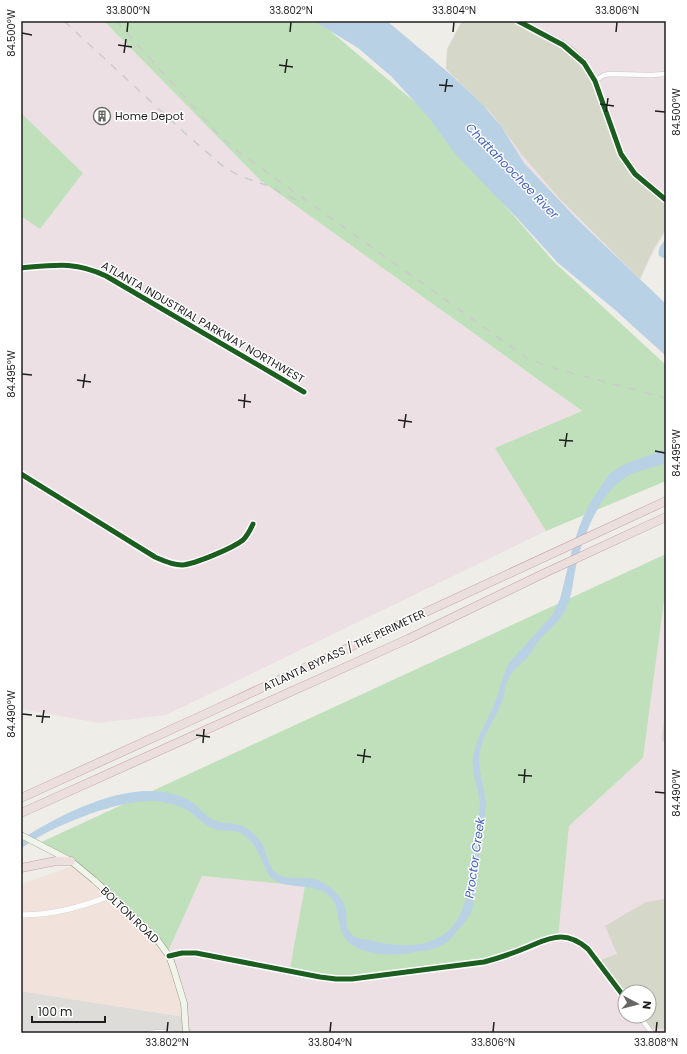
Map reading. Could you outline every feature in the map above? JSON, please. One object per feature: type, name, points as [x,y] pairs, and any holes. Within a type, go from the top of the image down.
[{"type":"highway","name":"ATLANTA BYPASS / THE PERIMETER","points":[[21,798],[666,501]]},
{"type":"highway","name":"ATLANTA BYPASS / THE PERIMETER","points":[[21,813],[408,639],[536,577],[666,518]]},
{"type":"highway","points":[[23,867],[56,861],[71,861]]},
{"type":"main road","name":"BOLTON ROAD","points":[[21,835],[71,861],[151,932],[169,956],[184,1003],[186,1033]]},
{"type":"street","points":[[518,21],[530,24],[563,46],[577,56],[590,71],[624,159],[635,174],[666,200]]},
{"type":"street","points":[[595,81],[604,75],[610,74],[666,74]]},
{"type":"street","name":"ATLANTA INDUSTRIAL PARKWAY NORTHWEST","points":[[21,268],[68,264],[94,270],[304,392]]},
{"type":"street","points":[[21,474],[155,557],[165,562],[174,564],[192,564],[201,561],[242,540],[249,533],[253,524]]},
{"type":"street","points":[[21,915],[52,913],[71,909],[110,896]]},
{"type":"street","points":[[169,956],[182,953],[196,953],[320,977],[352,979],[484,962],[502,957],[551,938],[560,937],[571,938],[581,942],[617,987]]},
{"type":"street","points":[[645,1024],[652,1033]]},
{"type":"street","points":[[150,1033],[173,1033]]},
{"type":"shaded area","points":[[21,21],[104,21],[260,180],[583,412],[496,448],[546,531],[166,715],[99,723],[21,709],[21,216],[40,229],[83,173],[21,113]]},
{"type":"shaded area","points":[[462,21],[516,21],[564,40],[584,57],[598,82],[610,135],[618,155],[629,172],[641,184],[666,203],[666,229],[653,250],[640,279],[560,199],[523,156],[492,114],[446,69],[447,49]]},
{"type":"shaded area","points":[[485,21],[666,21],[666,231],[640,279],[541,186],[456,83]]},
{"type":"shaded area","points":[[666,586],[666,1033],[192,1033],[185,1017],[170,960],[166,956],[202,876],[306,885],[290,974],[347,979],[444,971],[558,938],[569,826],[643,758]]},
{"type":"shaded area","points":[[666,692],[666,744],[662,740]]},
{"type":"shaded area","points":[[79,864],[116,901],[170,960],[185,1017],[21,991],[21,884]]},
{"type":"shaded area","points":[[666,896],[666,1028],[662,1029],[648,1028],[645,1024],[657,1024],[657,984],[617,984],[617,987],[597,961],[617,954],[605,926],[646,902],[664,899]]},
{"type":"shaded area","points":[[21,991],[185,1017],[192,1033],[21,1033]]},
{"type":"green space","points":[[104,21],[314,21],[323,25],[423,109],[554,262],[666,365],[666,481],[546,531],[495,448],[582,411],[260,180]]},
{"type":"green space","points":[[21,113],[83,173],[40,229],[21,216]]},
{"type":"green space","points":[[666,554],[666,586],[643,758],[569,826],[558,938],[444,971],[347,979],[289,974],[305,886],[202,876],[166,956],[116,901],[79,864],[35,845]]},
{"type":"water","name":"Chattahoochee River","points":[[314,21],[387,21],[450,74],[482,104],[501,126],[524,163],[574,216],[666,304],[666,356],[614,309],[558,263],[456,155],[430,119],[391,76],[358,48]]},
{"type":"water","points":[[666,239],[666,259],[659,256],[659,251],[660,246]]},
{"type":"water","name":"Proctor Creek","points":[[666,448],[666,463],[626,477],[608,493],[594,515],[584,539],[577,562],[570,598],[564,613],[540,639],[528,657],[507,680],[502,702],[481,746],[479,761],[486,803],[474,902],[471,912],[464,924],[446,943],[436,948],[427,950],[394,954],[379,954],[357,948],[345,939],[335,905],[327,894],[313,888],[283,884],[276,881],[270,877],[252,843],[241,833],[218,830],[206,825],[187,810],[156,801],[133,802],[81,817],[47,832],[21,849],[21,839],[59,818],[102,799],[125,793],[147,791],[169,793],[189,800],[207,816],[214,820],[240,825],[248,829],[261,842],[271,866],[279,875],[289,878],[315,879],[332,889],[344,903],[348,929],[355,937],[387,944],[414,945],[432,941],[440,937],[450,929],[458,918],[468,893],[480,808],[473,771],[474,752],[494,705],[507,667],[553,614],[560,599],[574,542],[584,515],[591,501],[609,474],[632,461]]},
{"type":"railway","points":[[64,21],[187,135],[224,167],[240,176],[266,185],[304,204]]},
{"type":"railway","points":[[116,21],[221,137],[240,153],[527,358],[546,366],[666,398]]},
{"type":"cycle path","points":[[518,21],[563,45],[584,63],[595,81],[621,154],[635,174],[666,200]]},
{"type":"cycle path","points":[[21,268],[64,265],[95,271],[304,392]]},
{"type":"cycle path","points":[[21,474],[155,557],[175,564],[182,565],[196,562],[231,547],[243,540],[253,524]]},
{"type":"cycle path","points":[[169,956],[182,953],[196,953],[320,977],[352,979],[484,962],[548,939],[565,937],[576,940],[588,949],[617,987]]},
{"type":"place","name":"Home Depot","points":[[102,116]]}]
